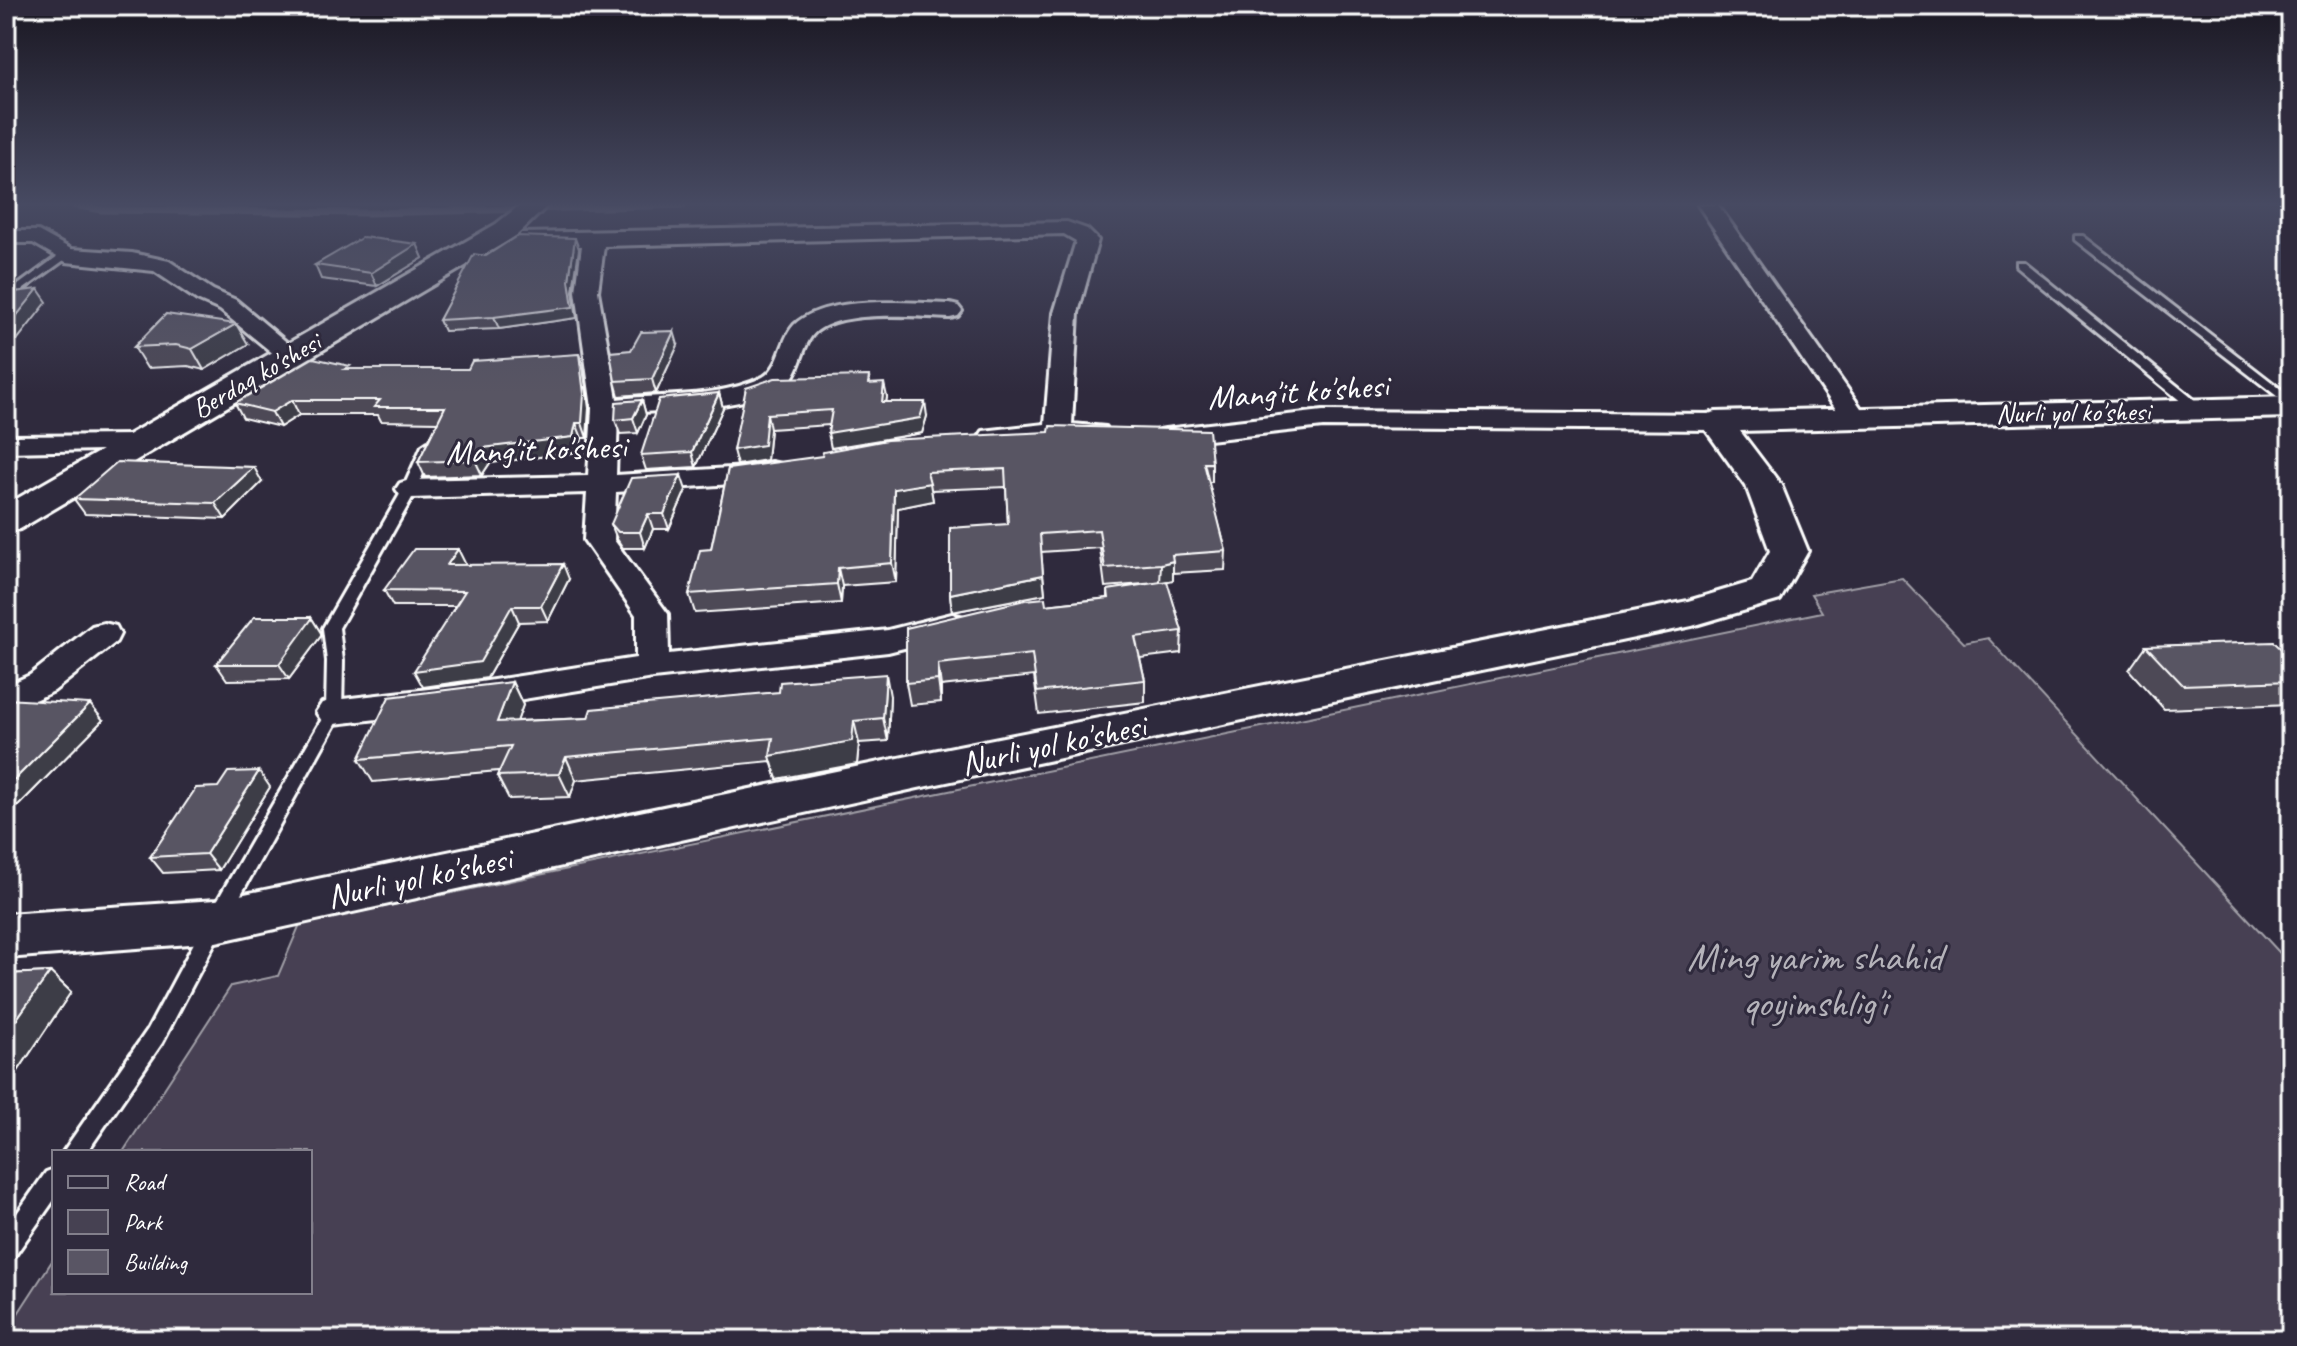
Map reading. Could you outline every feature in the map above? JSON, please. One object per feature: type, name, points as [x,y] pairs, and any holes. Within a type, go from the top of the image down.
[{"type":"main road","name":"Berdaq ko'shesi","points":[[6,521],[441,268]]},
{"type":"street","points":[[164,268],[205,295],[228,305],[290,355]]},
{"type":"street","points":[[590,268],[587,291],[605,408],[599,540],[652,614],[653,667]]},
{"type":"street","points":[[1058,431],[1066,313],[1079,268]]},
{"type":"street","points":[[1751,268],[1855,418]]},
{"type":"street","points":[[605,408],[769,384],[781,377],[802,330],[827,316],[850,312],[950,311]]},
{"type":"street","name":"Nurli yol ko'shesi","points":[[1716,422],[2291,405]]},
{"type":"street","name":"Mang'it ko'shesi","points":[[966,440],[1058,431],[1165,437],[1323,419],[1716,422]]},
{"type":"street","name":"Nurli yol ko'shesi","points":[[6,936],[216,921],[918,771],[1692,613],[1766,591],[1789,551],[1763,485],[1716,422]]},
{"type":"street","points":[[6,444],[140,443]]},
{"type":"street","name":"Mang'it ko'shesi","points":[[410,489],[602,484],[747,475],[790,466]]},
{"type":"street","points":[[334,712],[455,698],[653,667],[888,641],[985,618]]},
{"type":"street","points":[[6,701],[42,683],[104,634]]},
{"type":"lane","points":[[6,299],[49,268]]},
{"type":"lane","points":[[2025,268],[2198,409]]},
{"type":"lane","points":[[2117,268],[2291,405]]},
{"type":"lane","points":[[75,1150],[155,1036],[334,712],[335,661],[331,628],[410,489],[437,427]]},
{"type":"lane","points":[[6,1249],[52,1183]]},
{"type":"green space","name":"Ming yarim shahid qoyimshlig'i","points":[[1902,578],[1964,643],[1988,638],[2291,965],[2291,1340],[6,1340],[6,1332],[52,1261],[52,1294],[312,1294],[312,1150],[124,1150],[231,986],[278,976],[300,924],[1822,612],[1811,594]]},
{"type":"building","points":[[335,268],[379,268],[371,273]]},
{"type":"building","points":[[467,268],[571,268],[569,280],[573,307],[439,320]]},
{"type":"building","points":[[38,289],[6,329],[6,293]]},
{"type":"building","points":[[166,314],[236,324],[192,349],[176,345],[134,347]]},
{"type":"building","points":[[674,331],[652,379],[615,381],[610,352],[631,350],[641,332]]},
{"type":"building","points":[[579,354],[584,394],[582,423],[576,423],[573,437],[483,448],[475,460],[418,462],[445,407],[374,407],[380,400],[292,400],[272,412],[235,403],[313,358],[350,366],[345,369],[468,369],[472,361]]},
{"type":"building","points":[[869,376],[868,384],[884,383],[882,402],[925,402],[920,418],[828,433],[832,410],[767,414],[764,445],[733,450],[746,388],[775,378]]},
{"type":"building","points":[[719,393],[692,452],[641,455],[659,399]]},
{"type":"building","points":[[642,400],[633,418],[615,420],[616,402]]},
{"type":"building","points":[[1050,426],[1209,430],[1212,463],[1204,463],[1226,551],[1172,555],[1173,561],[1161,564],[1105,568],[1099,530],[1040,534],[1043,575],[950,594],[950,528],[1008,524],[1005,469],[927,472],[930,483],[894,489],[892,563],[838,568],[837,584],[689,594],[700,550],[711,549],[728,469],[822,456],[823,452],[887,440],[1049,432]]},
{"type":"building","points":[[117,462],[254,467],[215,503],[74,499]]},
{"type":"building","points":[[681,475],[664,514],[648,514],[640,532],[618,532],[611,524],[631,478]]},
{"type":"building","points":[[414,549],[458,549],[447,565],[563,564],[541,606],[512,606],[480,662],[414,671],[465,591],[384,590]]},
{"type":"building","points":[[1167,581],[1182,631],[1135,637],[1145,680],[1037,692],[1032,654],[938,664],[938,680],[906,683],[906,628],[1025,600],[1045,598],[1046,605],[1109,598],[1108,590]]},
{"type":"building","points":[[254,617],[311,617],[311,620],[279,664],[216,664]]},
{"type":"building","points":[[2274,642],[2291,658],[2291,681],[2183,685],[2146,646]]},
{"type":"building","points":[[886,674],[883,718],[854,721],[852,741],[770,756],[773,738],[566,757],[559,774],[497,776],[511,746],[359,759],[389,697],[512,682],[497,722],[588,718],[591,709],[779,692],[780,682]]},
{"type":"building","points":[[6,699],[90,704],[6,788]]},
{"type":"building","points":[[259,771],[206,854],[150,857],[196,788],[218,787],[228,772]]},
{"type":"building","points":[[50,972],[6,1034],[6,974]]}]
